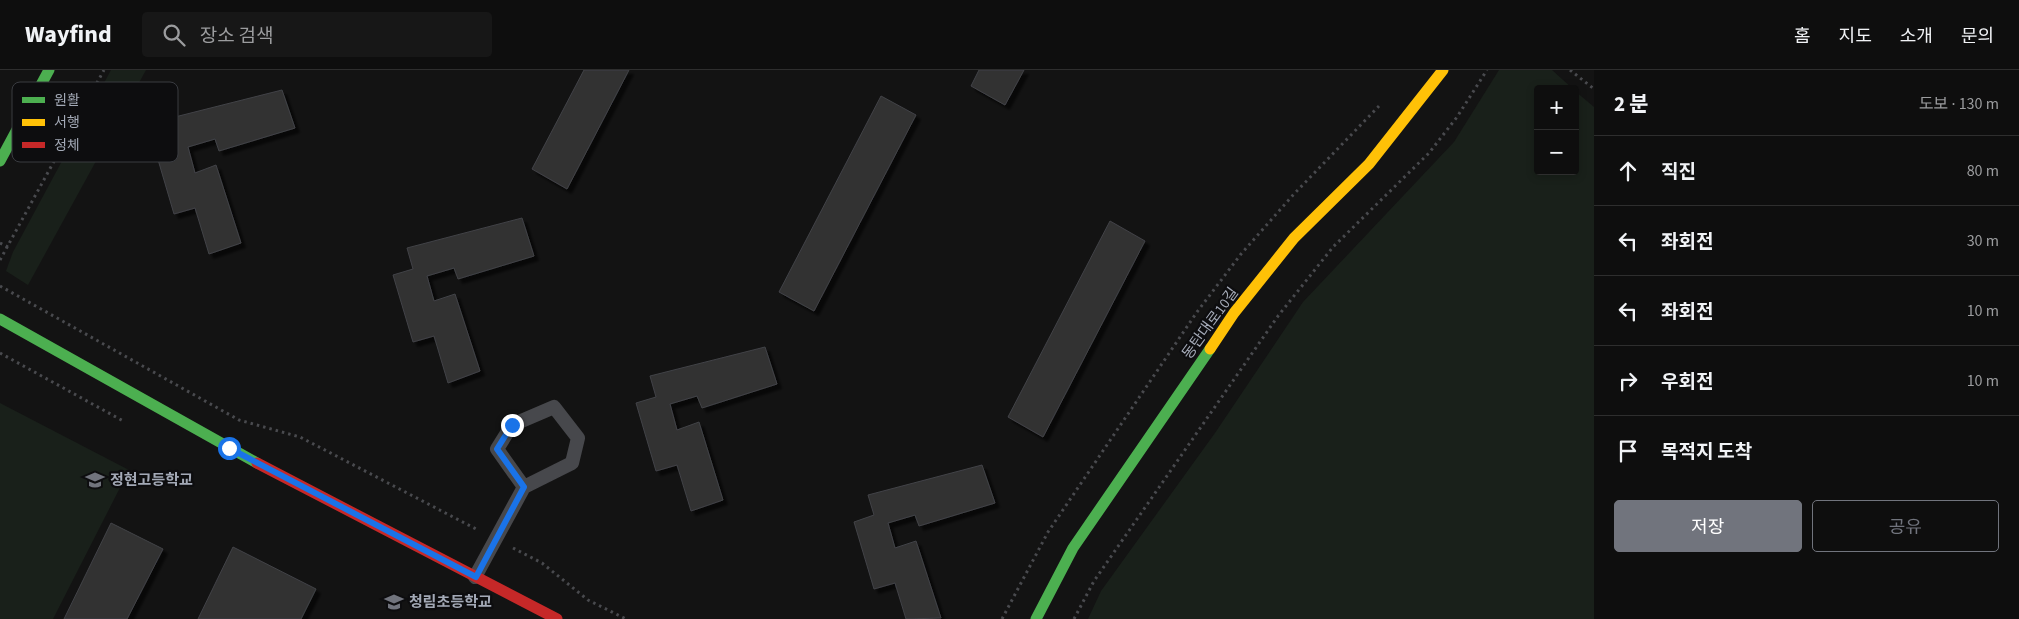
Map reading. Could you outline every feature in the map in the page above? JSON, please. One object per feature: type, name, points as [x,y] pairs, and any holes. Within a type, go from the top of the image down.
[{"type":"street","points":[[42,82],[48,70]]},
{"type":"street","name":"동탄대로10길","points":[[1036,619],[1073,548],[1234,313],[1294,238],[1369,164],[1443,70]]},
{"type":"street","points":[[0,161],[12,138]]},
{"type":"street","points":[[0,319],[229,448],[557,619]]},
{"type":"lane","points":[[476,577],[524,487],[572,463],[578,438],[554,407],[512,425],[497,449],[524,487]]},
{"type":"path","points":[[97,82],[104,70]]},
{"type":"path","points":[[1074,619],[1094,581],[1278,316],[1334,247],[1429,153],[1457,117],[1487,70]]},
{"type":"path","points":[[1570,70],[1594,89]]},
{"type":"path","points":[[1002,619],[1048,532],[1197,312],[1248,246],[1294,194],[1384,100]]},
{"type":"path","points":[[0,260],[54,162]]},
{"type":"path","points":[[0,243],[8,247]]},
{"type":"path","points":[[0,286],[239,420],[300,437],[542,563],[588,600],[626,619]]},
{"type":"shaded area","points":[[111,70],[146,70],[139,82],[105,82]]},
{"type":"shaded area","points":[[1499,70],[1552,70],[1569,85],[1534,85],[1534,175],[1579,175],[1579,94],[1594,107],[1594,619],[1088,619],[1101,591],[1215,433],[1303,302],[1454,142]]},
{"type":"shaded area","points":[[61,162],[96,162],[28,285],[6,271],[13,252]]},
{"type":"shaded area","points":[[0,403],[129,470],[53,619],[0,619]]},
{"type":"building","points":[[584,70],[629,70],[567,189],[532,169]]},
{"type":"building","points":[[979,70],[1024,70],[1005,105],[971,86]]},
{"type":"building","points":[[282,90],[295,128],[219,151],[215,139],[188,147],[195,173],[216,165],[241,243],[209,254],[195,208],[174,214],[159,162],[178,162],[178,116]]},
{"type":"building","points":[[881,96],[916,115],[814,311],[779,292]]},
{"type":"building","points":[[522,218],[534,256],[458,279],[454,268],[427,276],[434,301],[455,294],[480,371],[448,383],[434,336],[413,342],[393,275],[413,269],[407,248]]},
{"type":"building","points":[[1110,221],[1145,241],[1043,437],[1008,417]]},
{"type":"building","points":[[765,347],[777,384],[702,408],[697,396],[670,404],[677,430],[699,422],[723,500],[691,511],[677,465],[656,471],[636,403],[656,397],[650,376]]},
{"type":"building","points":[[982,465],[995,503],[919,526],[915,515],[888,523],[895,548],[916,541],[941,618],[906,619],[895,583],[874,589],[854,522],[874,515],[868,495]]},
{"type":"building","points":[[111,523],[163,549],[127,619],[64,619]]},
{"type":"building","points":[[233,547],[316,589],[301,619],[198,619]]},
{"type":"traffic: fast","points":[[43,82],[49,70]]},
{"type":"traffic: fast","points":[[0,161],[12,139]]},
{"type":"traffic: fast","points":[[0,319],[257,463]]},
{"type":"traffic: fast","points":[[1036,619],[1073,548],[1210,349]]},
{"type":"traffic: slow","points":[[1210,349],[1234,313],[1294,238],[1369,164],[1443,70]]},
{"type":"traffic: jam","points":[[257,463],[557,619]]},
{"type":"place","name":"정현고등학교","points":[[95,480]]},
{"type":"place","name":"청림초등학교","points":[[394,602]]},
{"type":"route","points":[[229,448],[476,577],[524,487],[497,449],[512,425]]}]
